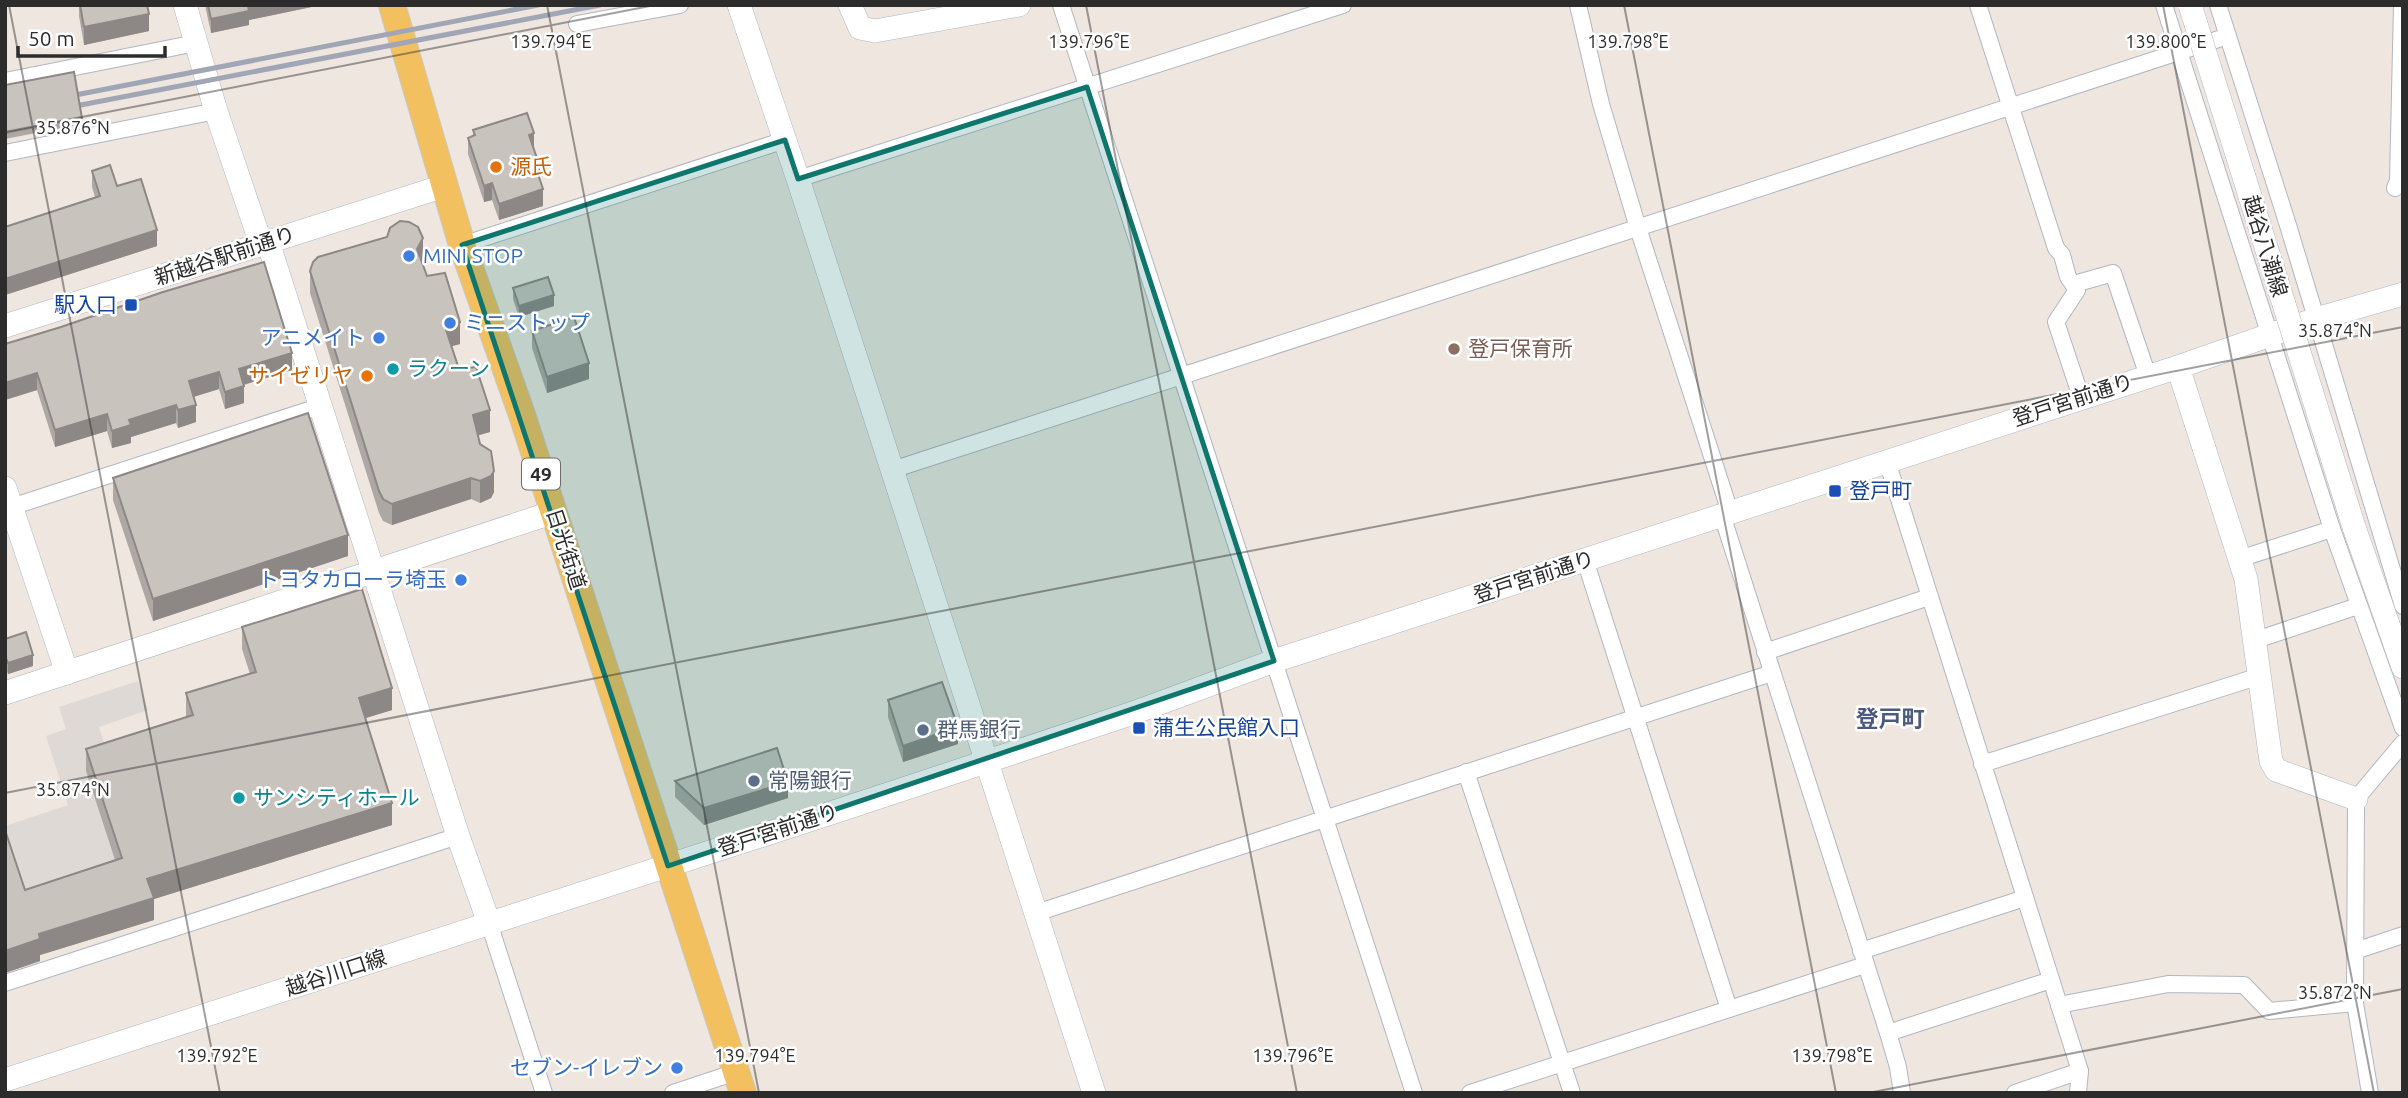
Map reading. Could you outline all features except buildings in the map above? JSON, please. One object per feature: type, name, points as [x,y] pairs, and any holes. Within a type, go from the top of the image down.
[{"type":"main road","name":"日光街道","points":[[392,5],[463,245],[554,512],[740,1082]]},
{"type":"street","points":[[185,5],[216,111],[321,406],[458,835],[544,1093]]},
{"type":"street","points":[[577,24],[680,5]]},
{"type":"street","points":[[739,5],[798,179],[1094,1093]]},
{"type":"street","points":[[850,5],[860,28],[875,31],[1019,5]]},
{"type":"street","points":[[1061,5],[1414,1093]]},
{"type":"street","points":[[798,179],[1343,5]]},
{"type":"street","points":[[1578,5],[1601,104],[1726,514],[1765,652],[1888,1033],[1902,1093]]},
{"type":"street","points":[[1978,5],[2056,248],[2062,255],[2068,277],[2077,290],[2056,322],[2081,397]]},
{"type":"street","points":[[2164,5],[2269,335],[2343,528],[2358,606],[2403,728]]},
{"type":"street","name":"越谷八潮線","points":[[2190,5],[2343,528],[2403,667]]},
{"type":"street","points":[[2218,5],[2403,606]]},
{"type":"street","points":[[2395,188],[2398,181],[2402,5]]},
{"type":"street","points":[[892,470],[2228,36]]},
{"type":"street","points":[[5,81],[195,43]]},
{"type":"street","points":[[5,153],[216,111]]},
{"type":"street","points":[[463,245],[785,140]]},
{"type":"street","name":"新越谷駅前通り","points":[[5,327],[444,186]]},
{"type":"street","points":[[2074,284],[2113,273],[2148,376]]},
{"type":"street","name":"登戸宮前通り","points":[[668,866],[1205,688],[1274,661],[2269,335],[2403,294]]},
{"type":"street","points":[[2178,367],[2246,579],[2271,761],[2276,770],[2356,799]]},
{"type":"street","points":[[66,673],[7,501],[321,406]]},
{"type":"street","points":[[1886,461],[2080,1071],[2078,1093]]},
{"type":"street","points":[[5,693],[554,512]]},
{"type":"street","points":[[2239,559],[2343,528]]},
{"type":"street","points":[[1585,560],[1729,1009]]},
{"type":"street","points":[[1765,652],[1929,597]]},
{"type":"street","points":[[2256,640],[2358,606]]},
{"type":"street","points":[[1036,913],[1772,673]]},
{"type":"street","points":[[1982,764],[2260,676]]},
{"type":"street","points":[[2370,1093],[2355,1003],[2356,799],[2403,743]]},
{"type":"street","points":[[1466,772],[1572,1093]]},
{"type":"street","points":[[5,983],[458,835]]},
{"type":"street","name":"越谷川口線","points":[[5,1080],[668,866]]},
{"type":"street","points":[[1470,1093],[1729,1009],[2025,898]]},
{"type":"street","points":[[2355,951],[2403,935]]},
{"type":"street","points":[[1888,1033],[2051,980]]},
{"type":"street","points":[[2059,1005],[2168,984],[2244,985],[2269,1011],[2355,1003]]},
{"type":"street","points":[[2015,1093],[2080,1071]]},
{"type":"street","points":[[673,1093],[740,1082]]},
{"type":"highlighted area","points":[[1087,87],[1274,661],[668,866],[462,245],[785,140],[798,179]]},
{"type":"shaded area","points":[[138,681],[148,710],[99,727],[110,762],[122,880],[25,912],[5,852],[5,826],[68,805],[46,736],[66,729],[59,707]]},
{"type":"railway","points":[[60,98],[538,5]]},
{"type":"railway","points":[[60,109],[600,5]]},
{"type":"place","name":"源氏","points":[[496,167]]},
{"type":"place","name":"MINI STOP","points":[[409,256]]},
{"type":"place","name":"駅入口","points":[[131,305]]},
{"type":"place","name":"ミニストップ","points":[[450,323]]},
{"type":"place","name":"アニメイト","points":[[379,338]]},
{"type":"place","name":"登戸保育所","points":[[1454,349]]},
{"type":"place","name":"ラクーン","points":[[393,369]]},
{"type":"place","name":"サイゼリヤ","points":[[367,376]]},
{"type":"place","name":"登戸町","points":[[1835,491]]},
{"type":"place","name":"トヨタカローラ埼玉","points":[[461,580]]},
{"type":"place","name":"蒲生公民館入口","points":[[1139,728]]},
{"type":"place","name":"群馬銀行","points":[[923,730]]},
{"type":"place","name":"常陽銀行","points":[[754,781]]},
{"type":"place","name":"サンシティホール","points":[[239,798]]},
{"type":"place","name":"セブン-イレブン","points":[[677,1068]]},
{"type":"district","name":"登戸町","points":[[1890,719]]}]
